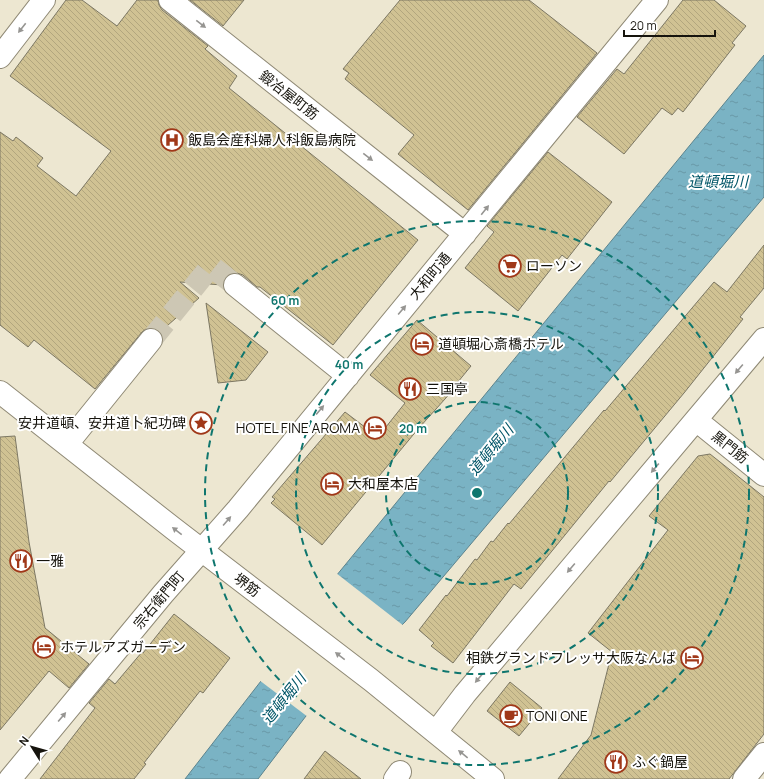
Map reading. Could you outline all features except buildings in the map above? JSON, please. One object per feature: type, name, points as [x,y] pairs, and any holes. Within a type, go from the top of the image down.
[{"type":"street","points":[[0,57],[44,0]]},
{"type":"street","name":"鍛冶屋町筋","points":[[170,0],[466,234]]},
{"type":"street","name":"大和町通","points":[[202,550],[238,509],[466,234],[657,0]]},
{"type":"street","points":[[235,285],[348,376]]},
{"type":"street","points":[[436,732],[465,694],[764,339]]},
{"type":"street","points":[[67,444],[151,340]]},
{"type":"street","name":"堺筋","points":[[0,392],[371,680],[493,779]]},
{"type":"street","name":"黒門筋","points":[[696,420],[764,475]]},
{"type":"street","name":"宗右衛門町","points":[[10,779],[163,594],[202,550]]},
{"type":"street","points":[[744,779],[764,754]]},
{"type":"water","name":"道頓堀川","points":[[764,55],[764,197],[405,622],[306,716],[258,779],[185,779],[261,681],[336,576]]},
{"type":"pier","points":[[336,573],[404,626],[308,717],[259,680]]},
{"type":"tunnel","points":[[151,340],[211,266],[235,285]]},
{"type":"place","name":"飯島会産科婦人科飯島病院","points":[[172,140]]},
{"type":"place","name":"ローソン","points":[[510,266]]},
{"type":"place","name":"道頓堀心斎橋ホテル","points":[[422,344]]},
{"type":"place","name":"三国亭","points":[[410,389]]},
{"type":"place","name":"安井道頓、安井道卜紀功碑","points":[[201,423]]},
{"type":"place","name":"HOTEL FINE AROMA","points":[[375,428]]},
{"type":"place","name":"大和屋本店","points":[[332,484]]},
{"type":"place","name":"一雅","points":[[21,561]]},
{"type":"place","name":"ホテルアズガーデン","points":[[44,647]]},
{"type":"place","name":"相鉄グランドフレッサ大阪なんば","points":[[692,658]]},
{"type":"place","name":"TONI ONE","points":[[511,716]]},
{"type":"place","name":"ふぐ鍋屋","points":[[616,762]]}]
